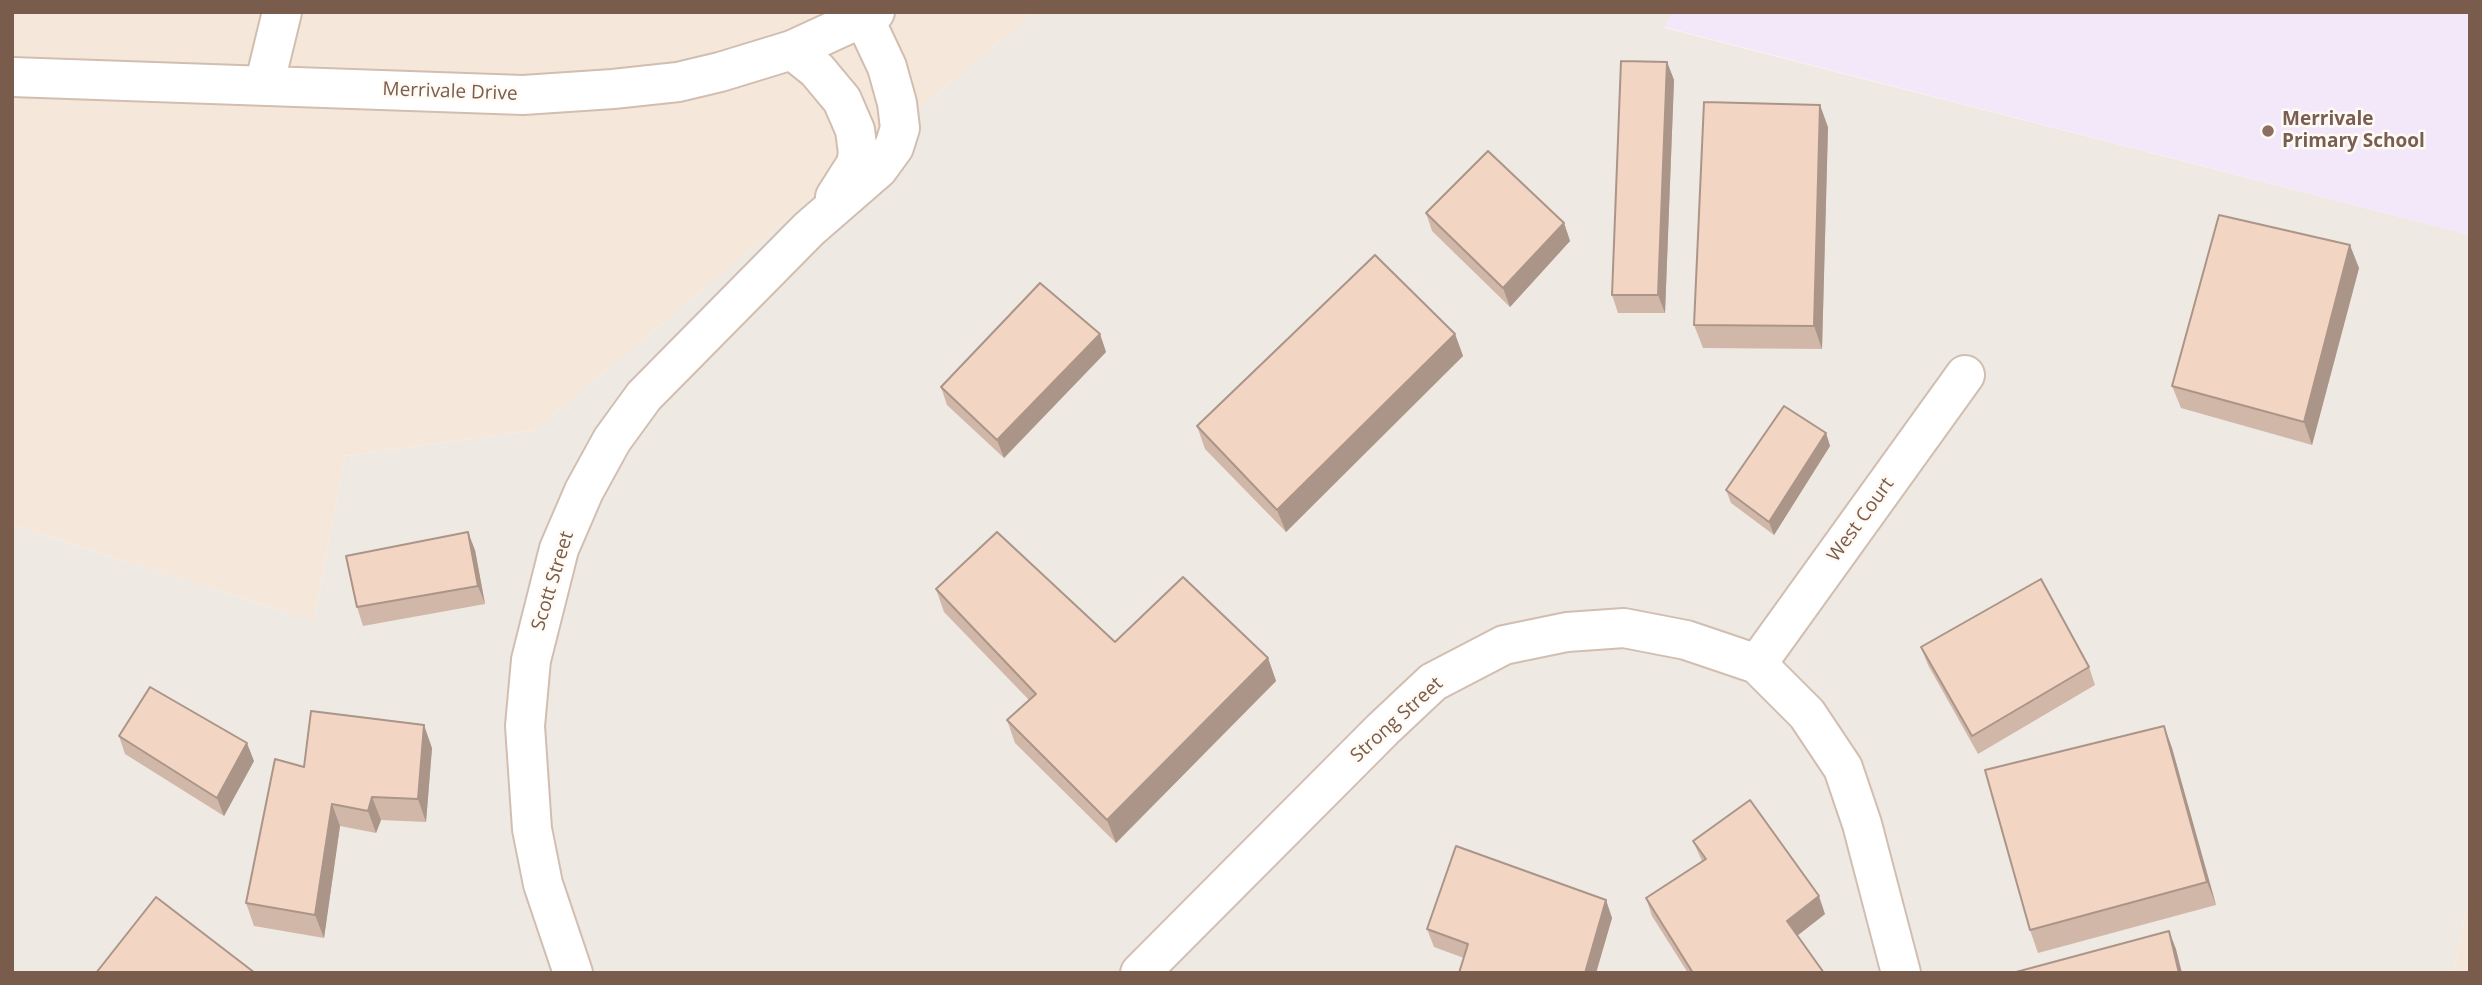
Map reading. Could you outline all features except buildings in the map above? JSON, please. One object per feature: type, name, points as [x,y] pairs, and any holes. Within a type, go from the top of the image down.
[{"type":"street","points":[[264,86],[282,12]]},
{"type":"street","name":"Merrivale Drive","points":[[12,77],[523,95],[678,82],[792,50],[869,15]]},
{"type":"street","name":"Scott Street","points":[[573,973],[563,949],[539,862],[530,802],[525,726],[531,660],[558,549],[589,481],[612,440],[644,396],[809,229],[878,169],[894,147],[900,128],[900,115],[869,15]]},
{"type":"street","name":"Scott Street","points":[[792,50],[817,70],[842,100],[857,140],[856,164],[847,181],[809,229]]},
{"type":"street","name":"West Court","points":[[1758,664],[1965,375]]},
{"type":"street","name":"Strong Street","points":[[1140,973],[1433,682],[1504,645],[1567,632],[1624,628],[1686,640],[1758,664],[1807,714],[1843,768],[1862,824],[1901,973]]},
{"type":"shaded area","points":[[12,12],[1035,12],[535,430],[345,456],[314,621],[12,525]]},
{"type":"shaded area","points":[[1035,12],[1674,12],[1665,28],[2470,235],[2470,891],[2453,973],[12,973],[12,525],[314,621],[345,456],[535,430]]},
{"type":"shaded area","name":"Merrivale Primary School","points":[[1674,12],[2470,12],[2470,235],[1664,27]]},
{"type":"shaded area","points":[[2470,891],[2470,973],[2453,973]]},
{"type":"place","name":"Merrivale Primary School","points":[[2268,131]]}]
